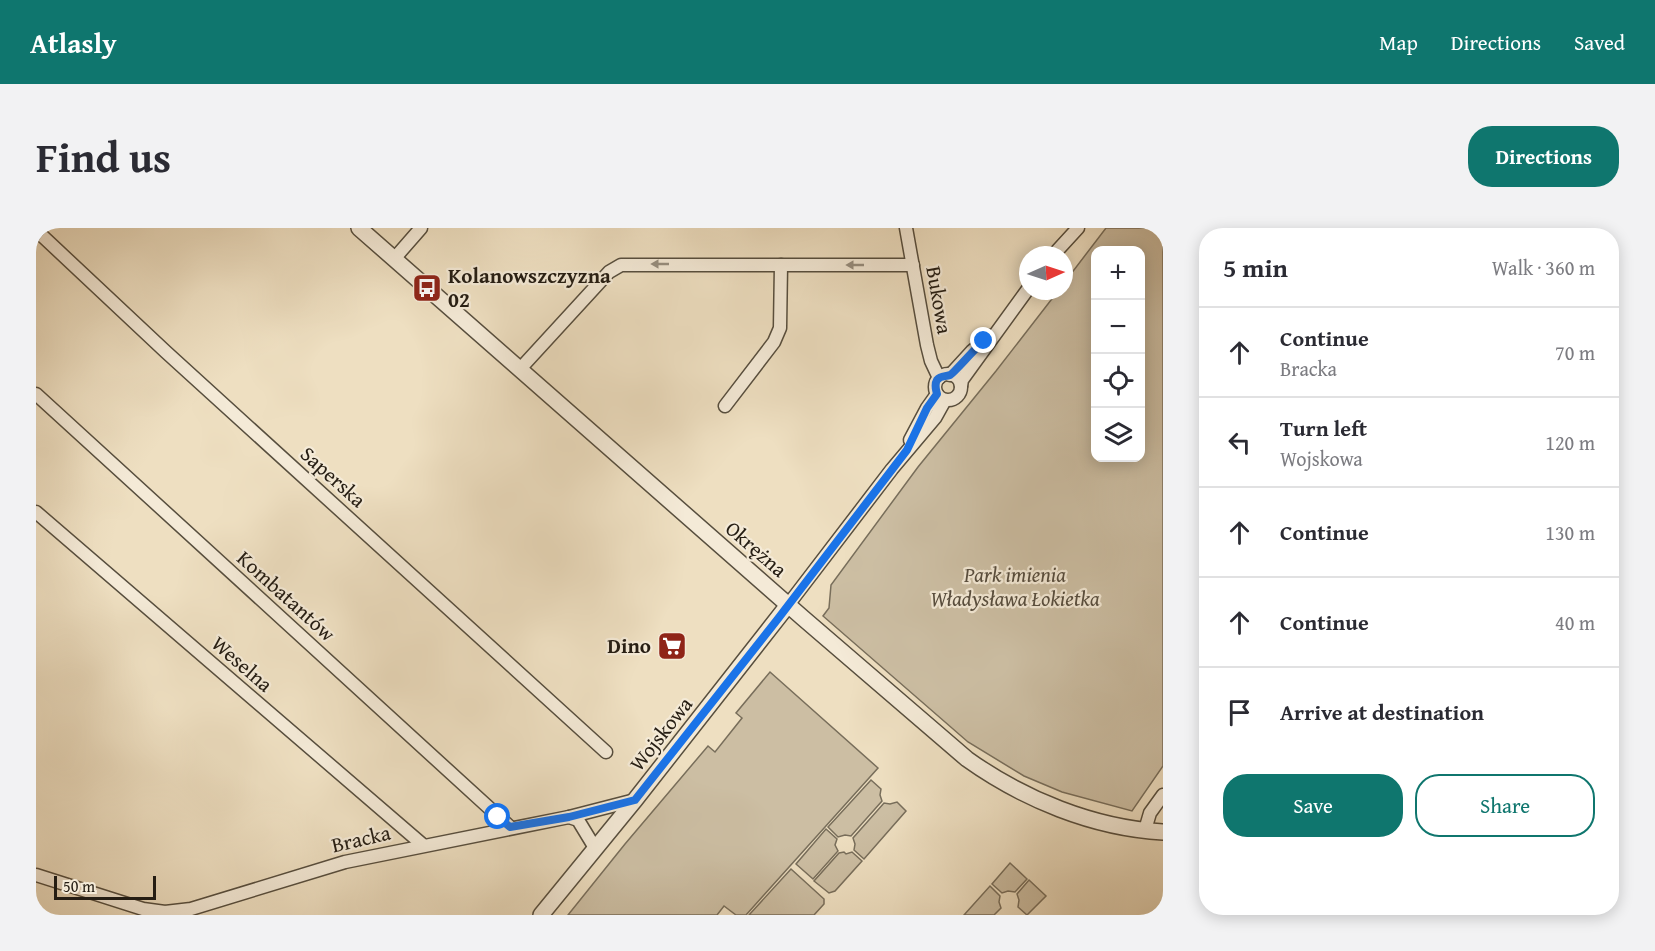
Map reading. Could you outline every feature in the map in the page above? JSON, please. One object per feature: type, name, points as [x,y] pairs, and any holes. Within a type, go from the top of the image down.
[{"type":"street","name":"Okrężna","points":[[359,228],[942,740],[984,771],[1035,799],[1069,812],[1123,827],[1163,831]]},
{"type":"street","points":[[394,259],[421,228]]},
{"type":"street","name":"Bukowa","points":[[906,228],[931,362],[945,376]]},
{"type":"street","points":[[1058,246],[1068,228]]},
{"type":"street","points":[[1061,246],[1078,228]]},
{"type":"street","name":"Saperska","points":[[36,230],[166,352],[606,752]]},
{"type":"street","points":[[520,369],[609,272],[621,265],[913,265]]},
{"type":"street","points":[[725,406],[774,342],[780,328],[781,265]]},
{"type":"street","points":[[941,397],[957,397],[963,380],[1020,300]]},
{"type":"street","points":[[788,605],[907,450],[935,418],[941,397],[936,384],[998,330]]},
{"type":"street","points":[[945,376],[957,378],[960,386]]},
{"type":"street","name":"Kombatantów","points":[[36,394],[510,827]]},
{"type":"street","name":"Weselna","points":[[36,512],[423,845]]},
{"type":"street","name":"Wojskowa","points":[[541,915],[635,800],[788,605]]},
{"type":"street","points":[[1145,830],[1150,813],[1163,795]]},
{"type":"street","name":"Bracka","points":[[36,875],[125,904],[165,912],[191,909],[345,862],[510,827],[569,817],[635,800]]},
{"type":"street","points":[[569,817],[578,820],[595,849]]},
{"type":"green space","name":"Park imienia Władysława Łokietka","points":[[1106,228],[1163,228],[1163,766],[1132,811],[1062,792],[1024,776],[968,742],[823,616],[829,608],[831,585],[918,467],[1051,300],[1073,300],[1073,271],[1091,248],[1091,462],[1145,462],[1145,246],[1092,246]]},
{"type":"green space","points":[[770,672],[878,768],[746,915],[736,915],[724,906],[717,915],[568,915],[708,746],[715,752],[742,718],[736,713]]},
{"type":"green space","points":[[871,780],[881,789],[882,801],[851,836],[838,837],[828,827]]},
{"type":"green space","points":[[897,802],[906,811],[864,859],[854,850],[853,838],[884,803]]},
{"type":"green space","points":[[826,829],[837,839],[835,845],[838,851],[813,879],[796,864]]},
{"type":"green space","points":[[852,852],[862,861],[835,891],[829,893],[814,881],[839,853],[846,854]]},
{"type":"green space","points":[[1010,863],[1027,879],[1015,892],[1002,893],[992,884]]},
{"type":"green space","points":[[791,869],[824,899],[824,904],[814,915],[749,915]]},
{"type":"green space","points":[[1029,880],[1046,896],[1027,915],[1018,907],[1017,894]]},
{"type":"green space","points":[[990,886],[1000,896],[1001,908],[994,915],[964,915]]},
{"type":"place","name":"Kolanowszczyzna 02","points":[[427,288]]},
{"type":"place","name":"Dino","points":[[672,646]]},
{"type":"route","points":[[498,817],[510,827],[569,817],[635,800],[907,450],[927,408],[937,394],[936,381],[942,376],[950,375],[984,341]]}]
